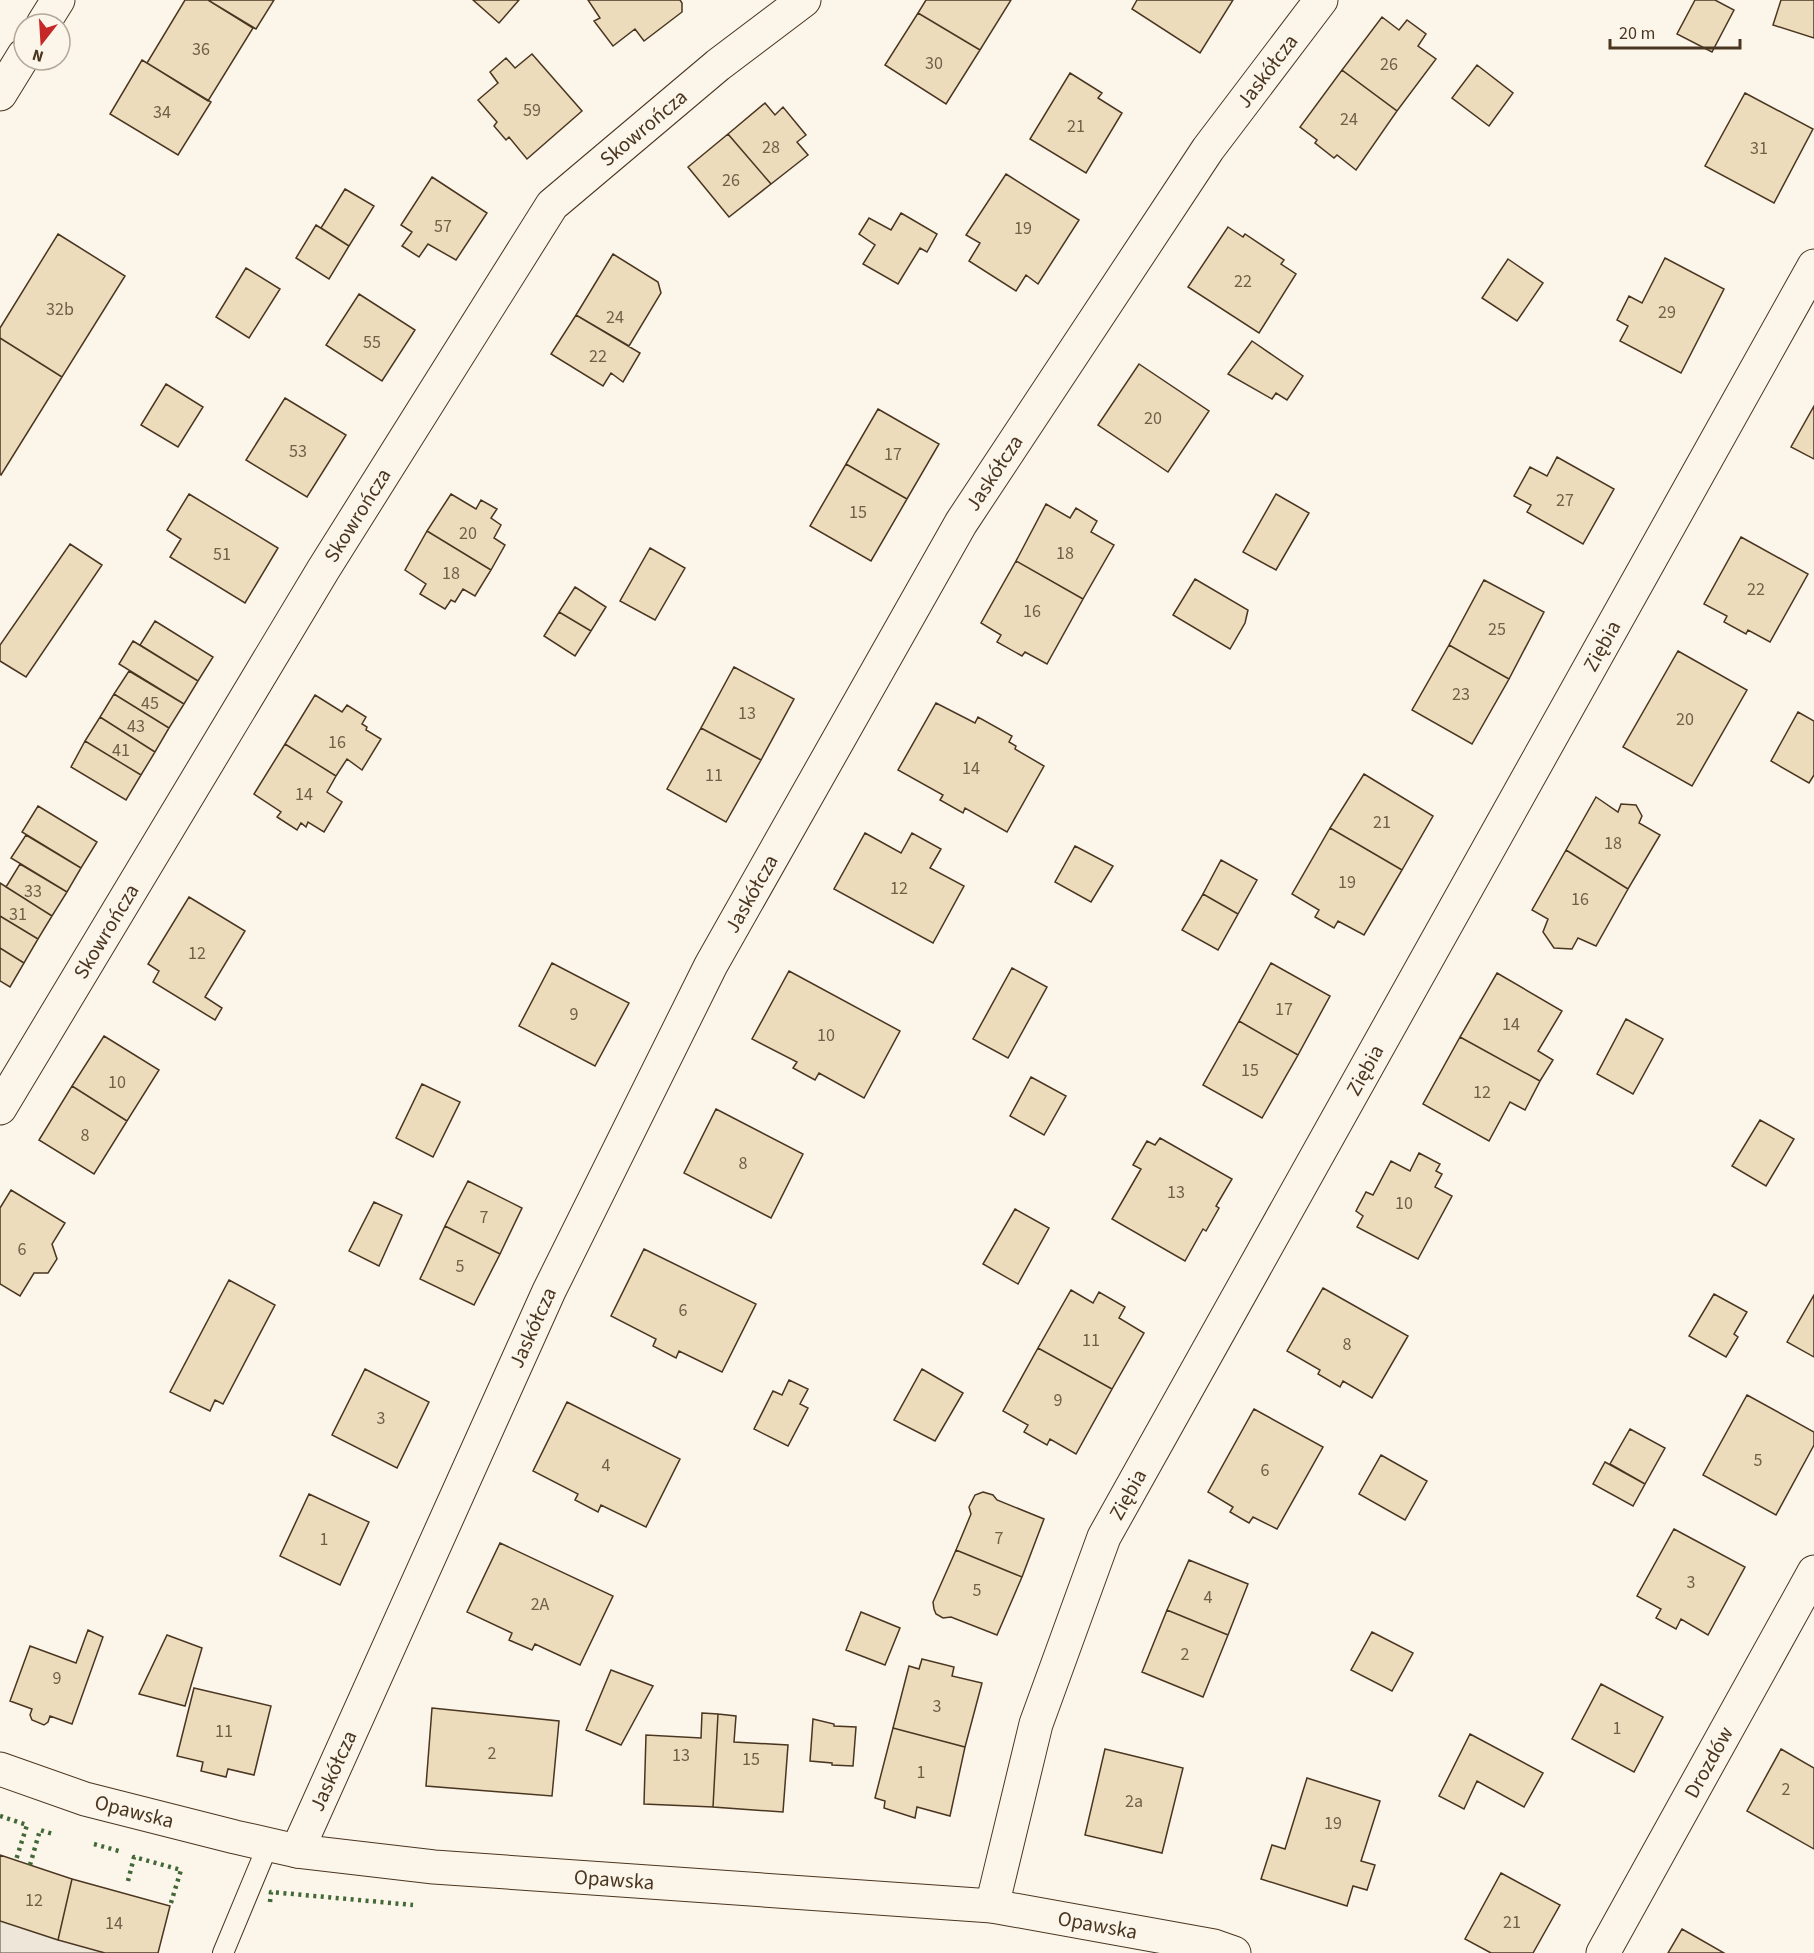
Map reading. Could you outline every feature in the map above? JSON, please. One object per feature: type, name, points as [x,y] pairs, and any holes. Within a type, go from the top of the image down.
[{"type":"street","name":"Skowrończa","points":[[0,1108],[323,570],[552,204],[718,65],[804,0]]},
{"type":"street","name":"Jaskółcza","points":[[282,1848],[549,1291],[711,965],[961,523],[1208,149],[1322,0]]},
{"type":"street","points":[[0,94],[14,72]]},
{"type":"street","name":"Ziębia","points":[[992,1906],[1036,1724],[1104,1537],[1814,267]]},
{"type":"street","name":"Drozdów","points":[[1603,1953],[1814,1572]]},
{"type":"street","name":"Opawska","points":[[0,1769],[85,1799],[282,1848],[434,1867],[992,1906],[1214,1946],[1234,1953]]},
{"type":"lane","points":[[223,1953],[282,1848]]},
{"type":"shaded area","points":[[0,1920],[110,1953],[0,1953]]},
{"type":"building","points":[[185,0],[208,0],[253,28],[208,101],[147,63]]},
{"type":"building","points":[[208,0],[274,0],[256,29]]},
{"type":"building","points":[[473,0],[519,0],[499,23]]},
{"type":"building","points":[[588,0],[680,0],[682,12],[644,41],[635,29],[613,46],[594,21],[600,18]]},
{"type":"building","points":[[926,0],[1011,0],[980,50],[918,13]]},
{"type":"building","points":[[1137,0],[1233,0],[1200,53],[1132,9]]},
{"type":"building","points":[[1695,0],[1715,0],[1734,10],[1712,52],[1677,34]]},
{"type":"building","points":[[1781,0],[1814,0],[1814,38],[1773,25]]},
{"type":"building","points":[[918,13],[980,50],[946,104],[885,65]]},
{"type":"building","points":[[1382,17],[1399,30],[1407,20],[1426,34],[1418,46],[1436,59],[1397,111],[1342,70]]},
{"type":"building","points":[[532,54],[582,111],[527,159],[509,137],[506,140],[494,126],[497,122],[478,100],[498,83],[490,72],[506,58],[515,68]]},
{"type":"building","points":[[142,60],[211,102],[178,155],[110,114]]},
{"type":"building","points":[[1477,65],[1513,93],[1489,126],[1452,98]]},
{"type":"building","points":[[1342,70],[1397,111],[1356,170],[1337,155],[1334,158],[1315,143],[1317,140],[1300,127]]},
{"type":"building","points":[[1070,73],[1102,93],[1098,98],[1122,113],[1086,173],[1030,139]]},
{"type":"building","points":[[1745,93],[1813,129],[1774,203],[1705,166]]},
{"type":"building","points":[[765,103],[775,115],[783,107],[806,135],[797,142],[808,155],[771,184],[728,134]]},
{"type":"building","points":[[728,134],[771,184],[729,217],[688,167]]},
{"type":"building","points":[[1006,174],[1079,220],[1038,284],[1026,275],[1016,291],[969,261],[980,243],[966,235]]},
{"type":"building","points":[[432,177],[487,213],[456,260],[428,244],[419,257],[402,246],[412,232],[401,225]]},
{"type":"building","points":[[345,189],[374,206],[349,246],[321,228]]},
{"type":"building","points":[[901,213],[937,234],[927,252],[920,248],[898,284],[863,264],[875,245],[859,234],[869,218],[891,230]]},
{"type":"building","points":[[316,225],[349,246],[329,279],[296,258]]},
{"type":"building","points":[[1228,227],[1243,237],[1245,234],[1284,260],[1281,264],[1296,274],[1259,333],[1188,287]]},
{"type":"building","points":[[58,234],[125,276],[62,377],[0,338],[0,328]]},
{"type":"building","points":[[613,254],[658,282],[661,293],[629,346],[576,315]]},
{"type":"building","points":[[1665,258],[1724,289],[1681,373],[1620,341],[1628,326],[1617,320],[1629,296],[1642,303]]},
{"type":"building","points":[[1508,259],[1543,283],[1517,321],[1482,298]]},
{"type":"building","points":[[246,268],[280,289],[249,338],[216,317]]},
{"type":"building","points":[[359,294],[415,330],[382,381],[326,345]]},
{"type":"building","points":[[576,315],[640,353],[623,382],[611,373],[603,386],[551,354]]},
{"type":"building","points":[[0,338],[62,377],[1,475],[0,474]]},
{"type":"building","points":[[1252,341],[1303,376],[1287,400],[1276,393],[1272,399],[1228,374]]},
{"type":"building","points":[[1139,364],[1209,411],[1168,472],[1098,425]]},
{"type":"building","points":[[166,384],[203,407],[178,447],[141,425]]},
{"type":"building","points":[[285,398],[346,435],[307,497],[246,460]]},
{"type":"building","points":[[1814,406],[1814,459],[1791,447]]},
{"type":"building","points":[[878,409],[939,444],[907,499],[846,464]]},
{"type":"building","points":[[1557,457],[1614,489],[1583,544],[1527,512],[1531,505],[1514,496],[1530,467],[1547,476]]},
{"type":"building","points":[[846,464],[907,499],[871,561],[810,526]]},
{"type":"building","points":[[189,494],[278,548],[245,603],[170,557],[181,539],[167,530]]},
{"type":"building","points":[[451,494],[476,509],[481,500],[497,509],[491,518],[501,525],[494,538],[505,545],[491,570],[427,531]]},
{"type":"building","points":[[1276,494],[1309,513],[1276,570],[1243,552]]},
{"type":"building","points":[[1046,504],[1070,518],[1076,508],[1097,521],[1091,532],[1114,545],[1083,599],[1016,561]]},
{"type":"building","points":[[427,531],[491,570],[475,596],[463,589],[455,602],[451,600],[445,609],[420,594],[426,584],[405,570]]},
{"type":"building","points":[[1741,537],[1808,574],[1770,642],[1748,630],[1746,634],[1724,622],[1727,616],[1704,604]]},
{"type":"building","points":[[70,544],[102,565],[26,677],[0,661],[0,645]]},
{"type":"building","points":[[650,548],[685,568],[655,620],[620,601]]},
{"type":"building","points":[[1016,561],[1083,599],[1047,664],[1025,652],[1022,656],[997,642],[1001,635],[981,623]]},
{"type":"building","points":[[1195,579],[1248,610],[1245,623],[1230,649],[1173,615]]},
{"type":"building","points":[[1484,580],[1544,612],[1509,679],[1449,645]]},
{"type":"building","points":[[575,587],[606,607],[591,631],[559,612]]},
{"type":"building","points":[[559,612],[591,631],[575,656],[544,636]]},
{"type":"building","points":[[155,621],[213,657],[198,681],[140,645]]},
{"type":"building","points":[[133,641],[198,681],[184,704],[119,664]]},
{"type":"building","points":[[1449,645],[1509,679],[1472,744],[1412,710]]},
{"type":"building","points":[[1678,651],[1747,690],[1692,786],[1623,747]]},
{"type":"building","points":[[734,667],[794,699],[761,760],[701,728]]},
{"type":"building","points":[[129,671],[184,704],[169,728],[114,694]]},
{"type":"building","points":[[114,694],[169,728],[155,752],[100,717]]},
{"type":"building","points":[[315,695],[342,712],[347,705],[366,717],[362,724],[367,727],[366,730],[381,739],[362,770],[347,759],[336,776],[285,744]]},
{"type":"building","points":[[936,703],[975,723],[978,717],[1012,736],[1009,742],[1016,746],[1015,749],[1044,766],[1007,832],[965,808],[963,813],[940,800],[943,795],[898,770]]},
{"type":"building","points":[[1798,712],[1814,721],[1814,775],[1809,783],[1771,761]]},
{"type":"building","points":[[100,717],[155,752],[141,775],[85,741]]},
{"type":"building","points":[[701,728],[761,760],[726,822],[667,789]]},
{"type":"building","points":[[85,741],[141,775],[126,800],[71,767]]},
{"type":"building","points":[[285,744],[336,776],[327,792],[342,802],[324,832],[308,822],[306,827],[301,823],[297,830],[277,817],[281,812],[254,794]]},
{"type":"building","points":[[1364,774],[1433,816],[1402,870],[1330,828]]},
{"type":"building","points":[[1596,797],[1618,812],[1621,804],[1636,805],[1642,816],[1639,823],[1660,835],[1628,889],[1566,850]]},
{"type":"building","points":[[38,806],[97,842],[81,868],[22,832]]},
{"type":"building","points":[[1330,828],[1402,870],[1364,935],[1338,921],[1334,928],[1315,917],[1319,910],[1292,894]]},
{"type":"building","points":[[865,833],[901,853],[912,833],[941,849],[930,868],[964,886],[933,943],[834,889]]},
{"type":"building","points":[[26,835],[81,868],[67,892],[11,858]]},
{"type":"building","points":[[1075,846],[1113,866],[1091,902],[1055,882]]},
{"type":"building","points":[[1566,850],[1628,889],[1596,946],[1578,938],[1572,949],[1554,948],[1543,932],[1548,919],[1532,910]]},
{"type":"building","points":[[1221,860],[1257,880],[1238,914],[1203,894]]},
{"type":"building","points":[[20,864],[67,892],[52,916],[6,887]]},
{"type":"building","points":[[0,883],[52,916],[38,939],[0,916]]},
{"type":"building","points":[[1203,894],[1238,914],[1218,950],[1182,930]]},
{"type":"building","points":[[189,897],[245,931],[205,997],[222,1008],[215,1020],[153,982],[159,971],[148,964]]},
{"type":"building","points":[[0,916],[38,939],[24,963],[0,948]]},
{"type":"building","points":[[0,948],[24,963],[10,987],[0,981]]},
{"type":"building","points":[[552,963],[629,1003],[595,1066],[519,1026]]},
{"type":"building","points":[[1271,963],[1330,996],[1298,1055],[1239,1021]]},
{"type":"building","points":[[1012,968],[1047,987],[1008,1058],[973,1039]]},
{"type":"building","points":[[789,971],[900,1031],[864,1098],[819,1073],[815,1080],[793,1068],[797,1062],[752,1039]]},
{"type":"building","points":[[1497,973],[1562,1011],[1538,1051],[1553,1060],[1540,1081],[1460,1037]]},
{"type":"building","points":[[1626,1019],[1663,1039],[1633,1094],[1597,1074]]},
{"type":"building","points":[[1239,1021],[1298,1055],[1262,1118],[1203,1085]]},
{"type":"building","points":[[104,1036],[159,1070],[127,1121],[72,1086]]},
{"type":"building","points":[[1460,1037],[1540,1081],[1525,1110],[1510,1102],[1489,1141],[1423,1104]]},
{"type":"building","points":[[1031,1077],[1066,1096],[1044,1135],[1010,1116]]},
{"type":"building","points":[[422,1084],[460,1102],[433,1157],[396,1138]]},
{"type":"building","points":[[72,1086],[127,1121],[94,1174],[39,1140]]},
{"type":"building","points":[[716,1109],[803,1154],[771,1218],[684,1173]]},
{"type":"building","points":[[1760,1120],[1794,1139],[1766,1186],[1732,1166]]},
{"type":"building","points":[[1160,1138],[1232,1179],[1216,1206],[1219,1208],[1206,1231],[1203,1229],[1185,1261],[1112,1219],[1141,1169],[1133,1165],[1147,1141],[1155,1145]]},
{"type":"building","points":[[1419,1153],[1440,1164],[1436,1171],[1442,1174],[1435,1187],[1452,1196],[1418,1259],[1357,1227],[1363,1216],[1356,1211],[1366,1192],[1373,1195],[1391,1161],[1410,1171]]},
{"type":"building","points":[[468,1181],[522,1208],[500,1254],[445,1226]]},
{"type":"building","points":[[11,1190],[65,1223],[52,1244],[57,1259],[48,1273],[34,1273],[20,1296],[0,1284],[0,1208]]},
{"type":"building","points":[[374,1202],[402,1215],[379,1266],[349,1251]]},
{"type":"building","points":[[1015,1209],[1049,1228],[1018,1284],[983,1264]]},
{"type":"building","points":[[445,1226],[500,1254],[474,1305],[420,1279]]},
{"type":"building","points":[[644,1249],[756,1304],[722,1372],[679,1351],[676,1358],[653,1346],[656,1339],[611,1316]]},
{"type":"building","points":[[229,1280],[275,1305],[223,1404],[215,1400],[210,1411],[170,1392]]},
{"type":"building","points":[[1323,1288],[1408,1336],[1372,1398],[1343,1381],[1340,1387],[1318,1374],[1320,1370],[1287,1351]]},
{"type":"building","points":[[1071,1290],[1093,1303],[1099,1292],[1125,1307],[1119,1318],[1144,1333],[1112,1389],[1038,1348]]},
{"type":"building","points":[[1714,1294],[1747,1312],[1734,1334],[1738,1337],[1726,1357],[1689,1336]]},
{"type":"building","points":[[1814,1295],[1814,1357],[1787,1342]]},
{"type":"building","points":[[1038,1348],[1112,1389],[1076,1454],[1050,1439],[1047,1445],[1024,1432],[1028,1425],[1003,1411]]},
{"type":"building","points":[[365,1369],[429,1402],[397,1468],[332,1435]]},
{"type":"building","points":[[922,1369],[963,1393],[935,1441],[894,1420]]},
{"type":"building","points":[[789,1380],[808,1389],[800,1404],[808,1408],[788,1446],[754,1429],[773,1391],[782,1395]]},
{"type":"building","points":[[1747,1395],[1814,1432],[1814,1445],[1776,1515],[1703,1475]]},
{"type":"building","points":[[567,1402],[680,1459],[646,1527],[601,1505],[598,1512],[575,1500],[578,1494],[533,1471]]},
{"type":"building","points":[[1254,1409],[1323,1447],[1277,1529],[1253,1517],[1249,1523],[1230,1512],[1233,1507],[1208,1492]]},
{"type":"building","points":[[1630,1429],[1665,1448],[1645,1484],[1610,1464]]},
{"type":"building","points":[[1381,1455],[1427,1481],[1405,1520],[1359,1494]]},
{"type":"building","points":[[1605,1462],[1645,1484],[1633,1506],[1593,1484]]},
{"type":"building","points":[[983,1492],[1044,1519],[1022,1577],[956,1550],[971,1514],[969,1507],[975,1495]]},
{"type":"building","points":[[309,1494],[369,1522],[340,1585],[280,1556]]},
{"type":"building","points":[[1674,1529],[1745,1567],[1708,1635],[1681,1619],[1676,1629],[1656,1618],[1661,1609],[1637,1596]]},
{"type":"building","points":[[500,1543],[613,1596],[580,1665],[535,1644],[532,1650],[509,1640],[512,1633],[467,1612]]},
{"type":"building","points":[[956,1550],[1022,1577],[997,1635],[951,1617],[943,1618],[936,1614],[933,1602]]},
{"type":"building","points":[[1189,1560],[1248,1584],[1228,1635],[1167,1610]]},
{"type":"building","points":[[1167,1610],[1228,1635],[1203,1697],[1142,1672]]},
{"type":"building","points":[[861,1612],[900,1628],[885,1665],[846,1650]]},
{"type":"building","points":[[88,1630],[103,1637],[72,1724],[50,1716],[44,1725],[32,1720],[30,1715],[32,1709],[10,1701],[30,1646],[76,1663]]},
{"type":"building","points":[[1372,1632],[1413,1653],[1392,1691],[1351,1670]]},
{"type":"building","points":[[167,1635],[202,1648],[185,1706],[139,1694]]},
{"type":"building","points":[[922,1659],[954,1667],[952,1676],[982,1683],[965,1747],[893,1728],[909,1666],[919,1669]]},
{"type":"building","points":[[611,1670],[653,1686],[621,1745],[586,1730]]},
{"type":"building","points":[[1601,1684],[1663,1717],[1634,1772],[1572,1739]]},
{"type":"building","points":[[194,1688],[271,1706],[254,1775],[228,1769],[226,1777],[201,1771],[203,1762],[177,1756]]},
{"type":"building","points":[[432,1708],[559,1721],[552,1796],[426,1786]]},
{"type":"building","points":[[702,1713],[718,1714],[713,1807],[644,1804],[646,1735],[701,1738]]},
{"type":"building","points":[[718,1714],[736,1716],[734,1742],[788,1745],[783,1812],[713,1807]]},
{"type":"building","points":[[813,1719],[834,1724],[834,1726],[856,1727],[853,1766],[810,1761]]},
{"type":"building","points":[[893,1728],[965,1747],[950,1816],[917,1807],[915,1818],[884,1808],[885,1801],[875,1798]]},
{"type":"building","points":[[1470,1734],[1543,1773],[1524,1807],[1477,1781],[1464,1809],[1439,1796]]},
{"type":"building","points":[[1105,1749],[1183,1768],[1162,1853],[1085,1835]]},
{"type":"building","points":[[1781,1749],[1814,1768],[1814,1849],[1747,1811]]},
{"type":"building","points":[[1307,1778],[1380,1801],[1361,1861],[1375,1865],[1367,1890],[1353,1886],[1347,1906],[1261,1879],[1272,1845],[1285,1849]]},
{"type":"building","points":[[0,1855],[72,1879],[58,1940],[0,1921]]},
{"type":"building","points":[[1501,1873],[1560,1905],[1533,1953],[1491,1953],[1465,1939]]},
{"type":"building","points":[[72,1879],[170,1906],[158,1953],[105,1953],[58,1940]]},
{"type":"building","points":[[1682,1929],[1724,1953],[1668,1953]]},
{"type":"hedge","points":[[0,1816],[27,1825],[16,1860]]},
{"type":"hedge","points":[[30,1865],[40,1830],[53,1834]]},
{"type":"hedge","points":[[94,1844],[122,1852]]},
{"type":"hedge","points":[[128,1881],[134,1857],[181,1870],[170,1906]]},
{"type":"hedge","points":[[270,1902],[271,1892],[413,1905]]}]
